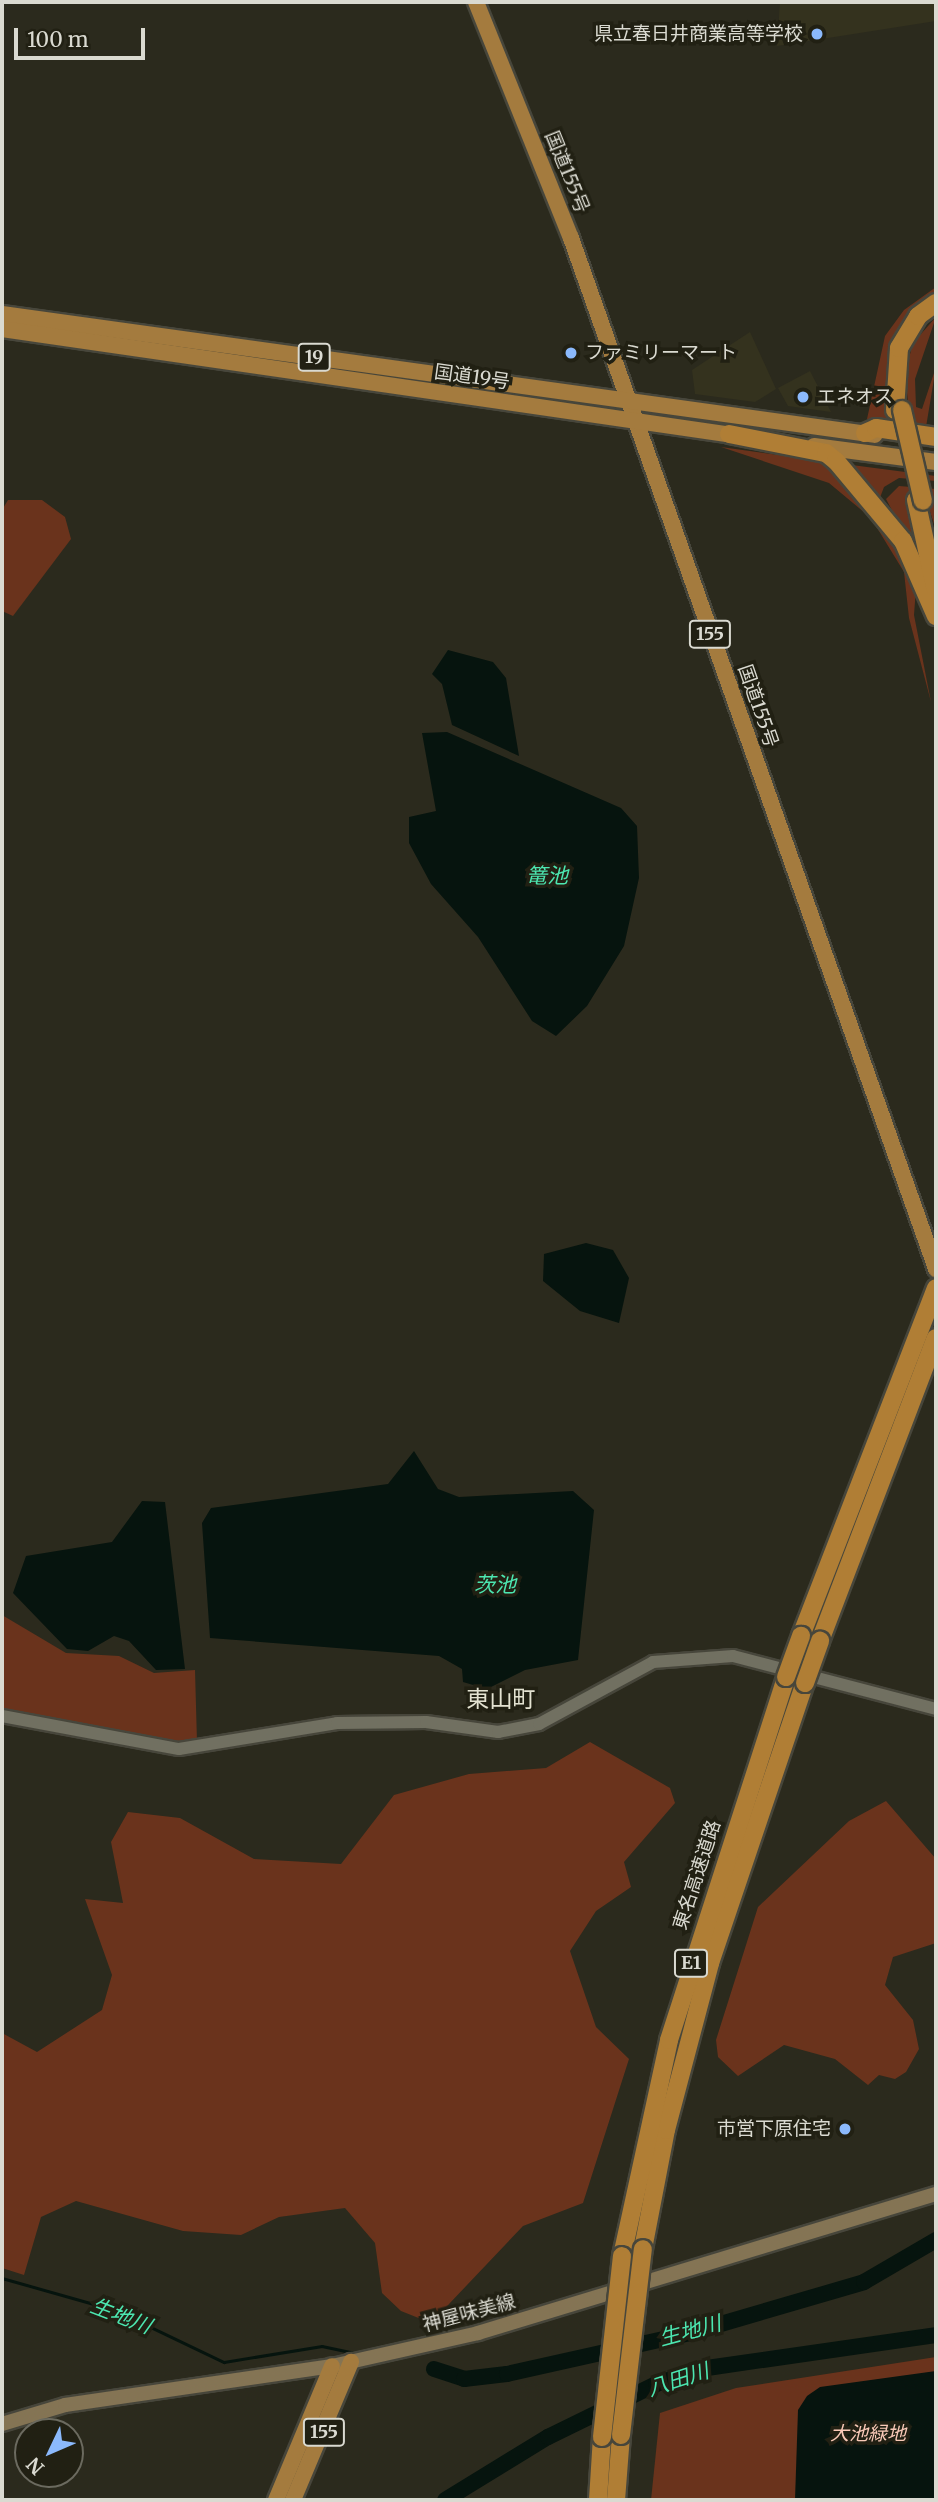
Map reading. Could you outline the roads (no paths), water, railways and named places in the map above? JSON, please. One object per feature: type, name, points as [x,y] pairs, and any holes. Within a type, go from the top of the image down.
[{"type":"highway","name":"国道155号","points":[[475,2],[571,238],[936,1269]]},
{"type":"highway","points":[[936,303],[918,316],[899,348],[899,410],[936,585],[936,614]]},
{"type":"highway","points":[[899,410],[906,351],[936,311]]},
{"type":"highway","name":"国道19号","points":[[2,314],[936,443]]},
{"type":"highway","name":"国道19号","points":[[2,329],[637,422],[936,462]]},
{"type":"highway","points":[[866,433],[876,428],[936,437]]},
{"type":"highway","points":[[729,434],[826,453],[836,461],[903,541],[936,614]]},
{"type":"highway","points":[[919,500],[936,559]]},
{"type":"highway","points":[[920,1355],[936,1276]]},
{"type":"highway","name":"東名高速道路","points":[[616,2500],[643,2249],[707,1975],[805,1683],[920,1355],[936,1288]]},
{"type":"highway","name":"東名高速道路","points":[[598,2500],[602,2437],[622,2256],[669,2040],[801,1636],[920,1355],[936,1338]]},
{"type":"highway","name":"155","points":[[293,2500],[351,2362]]},
{"type":"highway","name":"155","points":[[276,2500],[332,2366]]},
{"type":"main road","name":"神屋味美線","points":[[2,2424],[98,2399],[332,2366],[478,2333],[936,2194]]},
{"type":"street","points":[[2,1716],[179,1749],[337,1723],[426,1722],[498,1732],[539,1724],[653,1662],[733,1656],[765,1660],[936,1709]]},
{"type":"water","points":[[448,650],[493,662],[506,678],[519,756],[452,725],[442,684],[432,674]]},
{"type":"water","name":"篭池","points":[[447,732],[621,808],[637,826],[639,878],[624,946],[587,1006],[556,1036],[532,1021],[478,937],[431,884],[409,843],[409,817],[436,811],[422,733]]},
{"type":"water","points":[[586,1243],[613,1250],[629,1278],[619,1323],[580,1311],[543,1281],[544,1254]]},
{"type":"water","name":"茨池","points":[[414,1451],[438,1489],[459,1497],[573,1491],[594,1510],[578,1660],[525,1670],[487,1689],[463,1682],[462,1669],[439,1656],[210,1638],[202,1523],[211,1508],[388,1484]]},
{"type":"water","points":[[142,1501],[165,1502],[185,1669],[156,1670],[129,1641],[114,1636],[88,1651],[67,1649],[13,1593],[26,1556],[112,1542]]},
{"type":"water","points":[[936,2371],[936,2500],[795,2500],[798,2410],[807,2396],[820,2387]]},
{"type":"waterway","name":"生地川","points":[[434,2369],[464,2379],[507,2374],[690,2333],[864,2282],[936,2240]]},
{"type":"waterway","name":"生地川","points":[[2,2278],[115,2310],[224,2362],[322,2346],[359,2354]]},
{"type":"waterway","name":"八田川","points":[[445,2500],[548,2437],[656,2384],[707,2368],[936,2335]]},
{"type":"place","name":"県立春日井商業高等学校","points":[[817,34]]},
{"type":"place","name":"ファミリーマート","points":[[571,353]]},
{"type":"place","name":"エネオス","points":[[803,397]]},
{"type":"place","name":"市営下原住宅","points":[[845,2129]]},
{"type":"district","name":"東山町","points":[[501,1699]]},
{"type":"park label","name":"大池緑地","points":[[868,2434]]}]
